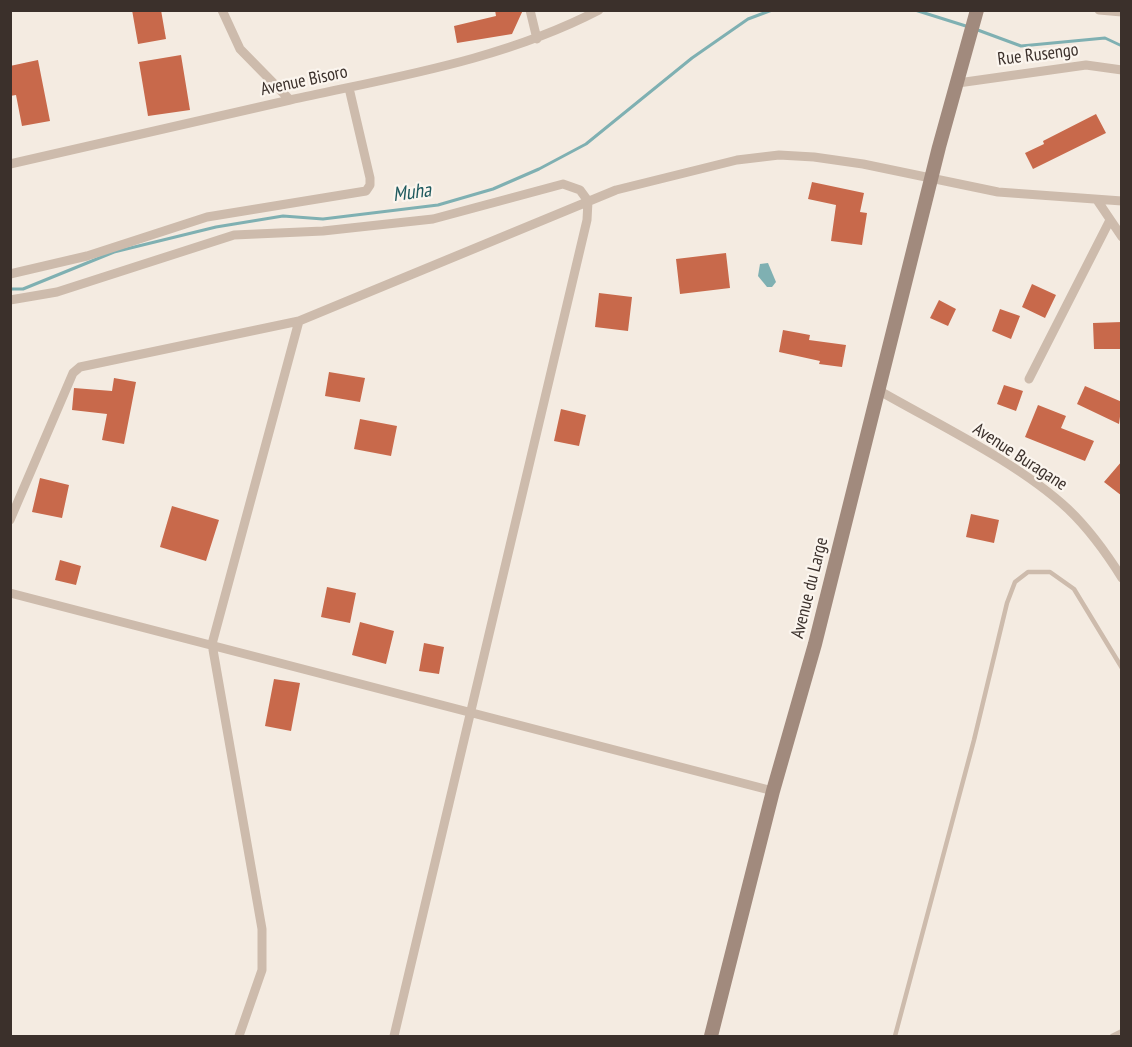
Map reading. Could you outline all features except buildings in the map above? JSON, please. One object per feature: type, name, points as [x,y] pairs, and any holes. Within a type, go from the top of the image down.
[{"type":"main road","name":"Avenue du Large","points":[[711,1036],[773,791],[815,644],[939,147],[958,83],[971,13]]},
{"type":"main road","name":"Avenue du Large","points":[[939,147],[944,105],[964,43]]},
{"type":"street","points":[[222,10],[240,49],[290,100]]},
{"type":"street","points":[[530,10],[537,39]]},
{"type":"street","name":"Avenue Bisoro","points":[[10,164],[349,88],[537,39],[598,10]]},
{"type":"street","points":[[1099,10],[1122,12]]},
{"type":"street","name":"Rue Rusengo","points":[[958,83],[1086,65],[1122,70]]},
{"type":"street","points":[[10,274],[87,256],[207,217],[366,191],[370,186],[370,178],[349,88]]},
{"type":"street","points":[[10,520],[73,372],[77,368],[299,321],[490,244],[588,201],[645,181],[737,160],[779,155],[863,164],[998,192],[1122,201]]},
{"type":"street","points":[[10,300],[57,292],[234,235],[323,231],[433,219],[563,184],[580,190],[588,201],[587,220],[394,1036]]},
{"type":"street","points":[[1097,200],[1122,237]]},
{"type":"street","points":[[1029,380],[1110,220]]},
{"type":"street","points":[[239,1036],[262,970],[262,929],[212,644],[299,321]]},
{"type":"street","name":"Avenue Buragane","points":[[878,390],[1019,471],[1069,509],[1107,554],[1122,578]]},
{"type":"street","points":[[10,593],[773,791]]},
{"type":"lane","points":[[895,1036],[974,740],[1007,603],[1015,582],[1028,572],[1050,572],[1074,589],[1122,668]]},
{"type":"lane","points":[[1112,1036],[1122,1031]]},
{"type":"water","points":[[768,263],[776,282],[772,287],[767,287],[758,276],[760,264]]},
{"type":"waterway","name":"Muha","points":[[10,289],[23,289],[114,252],[216,227],[283,216],[323,219],[438,205],[493,189],[539,169],[586,144],[692,58],[748,19],[772,10]]},
{"type":"waterway","name":"Muha","points":[[915,10],[969,27]]},
{"type":"waterway","name":"Muha","points":[[975,29],[1021,46],[1105,38],[1122,46]]}]
